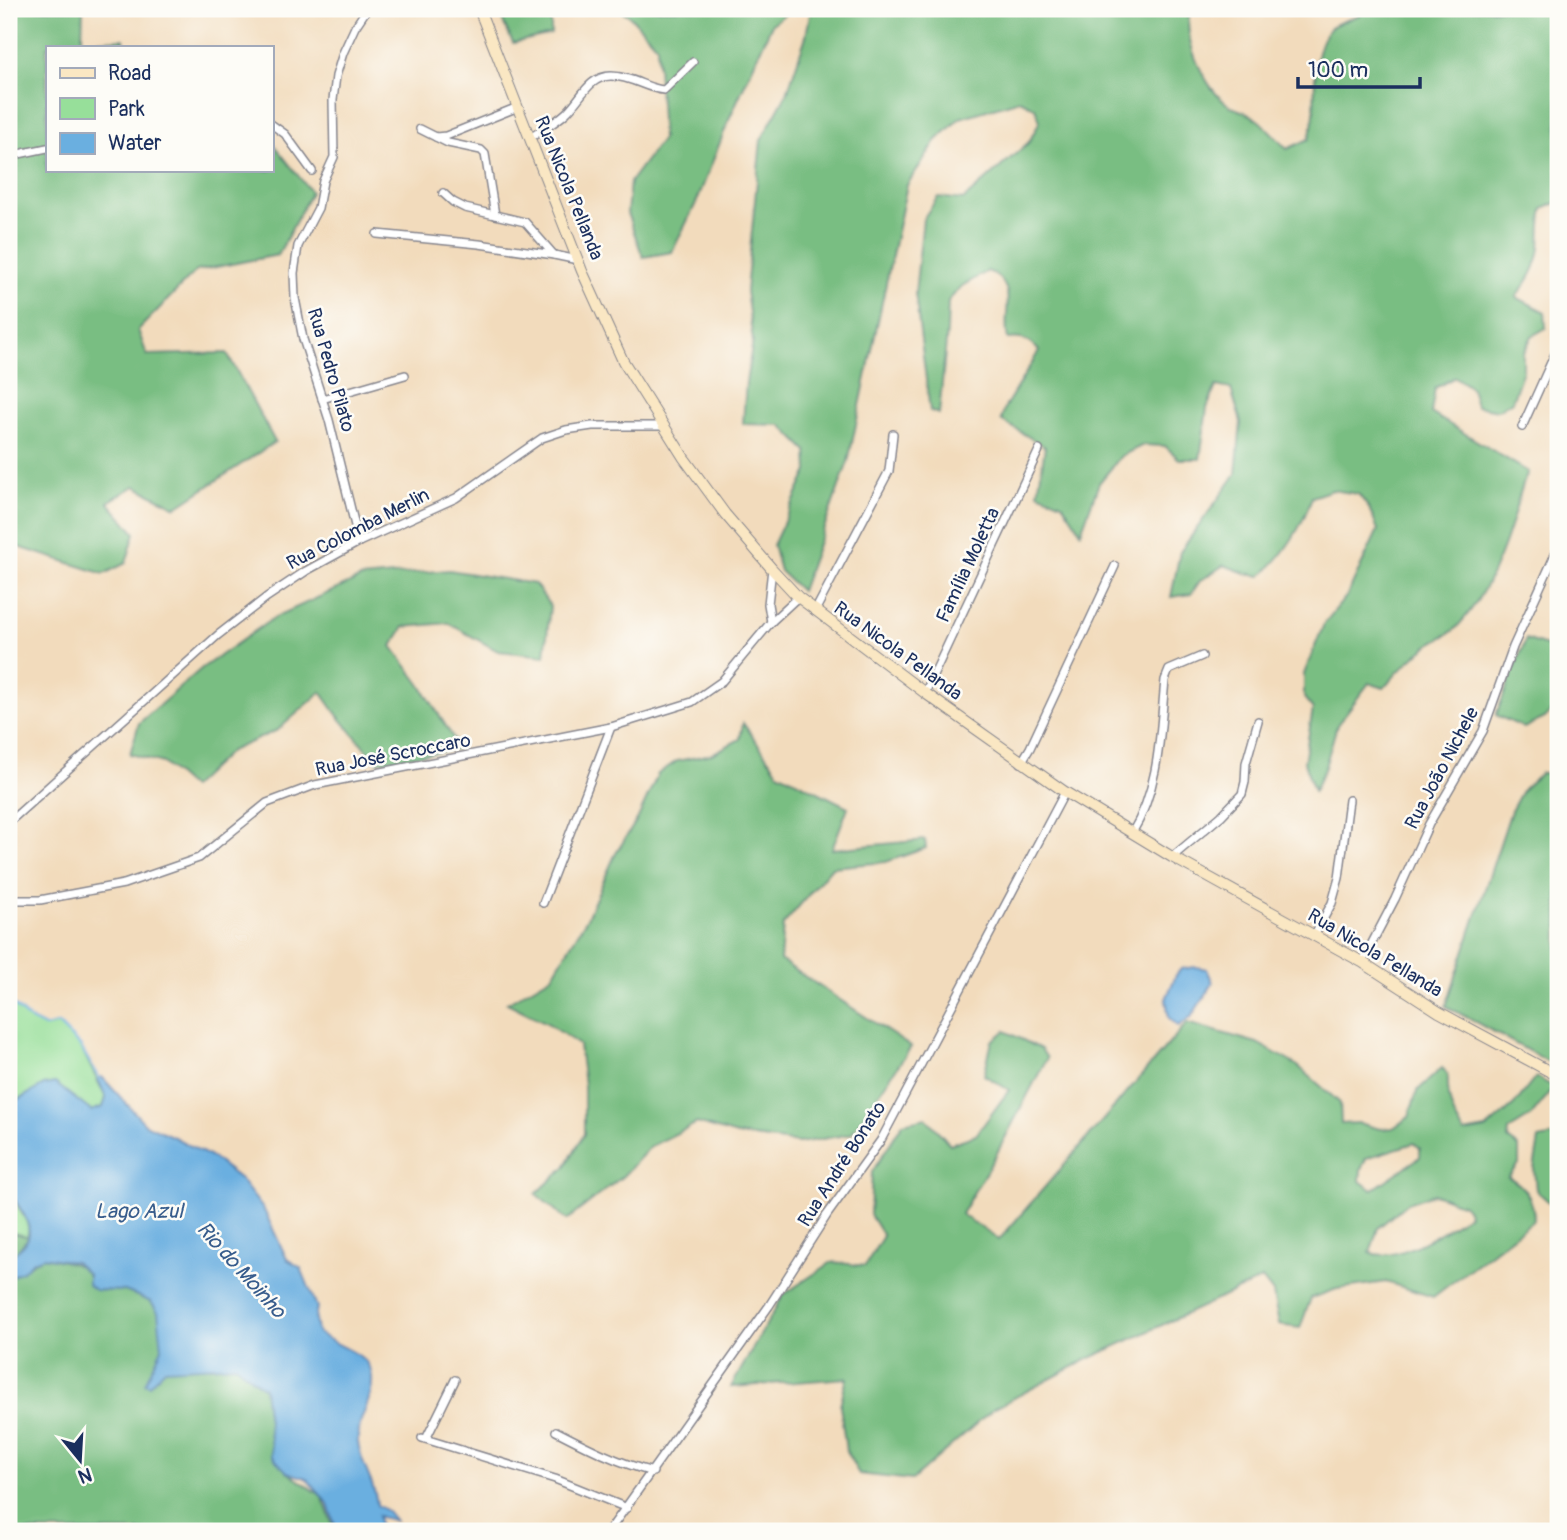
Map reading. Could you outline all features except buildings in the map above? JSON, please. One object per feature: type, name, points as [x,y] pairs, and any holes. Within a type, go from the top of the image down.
[{"type":"main road","name":"Rua Nicola Pellanda","points":[[479,9],[578,260],[622,361],[663,426],[725,514],[798,597],[925,693],[1065,792],[1172,857],[1362,962],[1439,1012],[1558,1076]]},
{"type":"street","name":"Rua Pedro Pilato","points":[[359,542],[329,420],[303,339],[298,313],[295,264],[298,246],[318,208],[323,181],[334,158],[333,100],[339,64],[355,27],[367,9]]},
{"type":"street","points":[[530,138],[567,112],[598,78],[632,78],[664,90],[693,62]]},
{"type":"street","points":[[436,137],[458,132],[517,107]]},
{"type":"street","points":[[273,125],[285,134],[312,171]]},
{"type":"street","points":[[420,129],[448,143],[481,150],[485,154],[495,215]]},
{"type":"street","points":[[9,156],[46,148]]},
{"type":"street","points":[[443,193],[465,208],[525,222],[554,255]]},
{"type":"street","points":[[377,234],[479,244],[578,260]]},
{"type":"street","points":[[1522,427],[1558,347]]},
{"type":"street","points":[[322,399],[405,375]]},
{"type":"street","name":"Rua Colomba Merlin","points":[[9,822],[226,628],[286,583],[359,542],[456,498],[476,486],[531,443],[553,434],[592,426],[663,426]]},
{"type":"street","points":[[815,611],[889,471],[893,434]]},
{"type":"street","name":"Família Moletta","points":[[925,693],[1040,450]]},
{"type":"street","name":"Rua João Nichele","points":[[1362,962],[1395,899],[1429,824],[1483,731],[1513,647],[1556,560],[1558,548]]},
{"type":"street","points":[[1021,763],[1115,566]]},
{"type":"street","points":[[771,622],[768,604],[772,569]]},
{"type":"street","name":"Rua José Scroccaro","points":[[9,898],[40,900],[124,884],[199,858],[267,803],[315,785],[611,727],[692,702],[722,681],[771,622],[798,597]]},
{"type":"street","points":[[1132,833],[1142,817],[1150,794],[1157,757],[1165,680],[1169,670],[1202,656]]},
{"type":"street","points":[[1172,857],[1221,816],[1242,794],[1258,721]]},
{"type":"street","points":[[542,903],[611,727]]},
{"type":"street","name":"Rua André Bonato","points":[[610,1531],[881,1140],[1065,792]]},
{"type":"street","points":[[1314,936],[1332,903],[1339,878],[1349,800]]},
{"type":"street","points":[[455,1380],[424,1438],[565,1482],[627,1508]]},
{"type":"street","points":[[555,1431],[595,1451],[653,1472]]},
{"type":"green space","points":[[9,9],[83,9],[82,41],[124,39],[125,46],[46,46],[46,172],[273,172],[273,144],[311,192],[278,255],[196,271],[138,330],[147,355],[227,353],[275,442],[176,507],[135,486],[108,502],[135,533],[126,563],[104,574],[9,544]]},
{"type":"green space","points":[[497,9],[551,9],[551,34],[513,43]]},
{"type":"green space","points":[[617,9],[792,9],[772,24],[730,117],[697,201],[672,252],[643,257],[627,213],[630,182],[662,139],[657,46],[629,15]]},
{"type":"green space","points":[[811,9],[1191,9],[1189,33],[1192,46],[1209,85],[1229,105],[1259,121],[1287,149],[1309,139],[1314,115],[1318,53],[1327,32],[1335,25],[1369,9],[1558,9],[1558,202],[1543,209],[1537,262],[1516,297],[1545,312],[1546,328],[1532,336],[1523,354],[1523,370],[1512,401],[1498,410],[1476,406],[1471,388],[1455,377],[1435,388],[1431,413],[1528,472],[1501,551],[1474,606],[1455,629],[1419,653],[1384,688],[1369,683],[1337,725],[1325,767],[1314,791],[1304,762],[1313,709],[1304,698],[1304,674],[1324,624],[1348,594],[1378,530],[1369,508],[1358,494],[1332,490],[1312,497],[1292,540],[1261,576],[1224,565],[1200,581],[1191,594],[1171,597],[1180,552],[1236,474],[1241,422],[1231,389],[1216,386],[1207,408],[1200,459],[1179,459],[1165,446],[1143,445],[1121,456],[1099,483],[1081,532],[1062,503],[1038,493],[1045,447],[1001,420],[1005,407],[1039,351],[1025,340],[1008,339],[1007,292],[998,277],[988,271],[962,286],[948,301],[939,414],[930,411],[915,293],[923,219],[938,197],[963,200],[1029,142],[1040,121],[1035,108],[1020,100],[960,118],[936,141],[907,185],[848,462],[801,591],[780,571],[773,545],[808,471],[807,451],[781,425],[743,424],[753,341],[746,291],[761,140],[787,93],[806,36]]},
{"type":"green space","points":[[449,570],[535,584],[550,606],[545,656],[498,651],[448,623],[404,627],[392,646],[420,684],[460,749],[377,762],[321,692],[278,730],[230,751],[191,788],[163,763],[130,754],[139,723],[202,668],[275,617],[361,578]]},
{"type":"green space","points":[[1526,639],[1558,650],[1558,704],[1545,718],[1524,728],[1496,715]]},
{"type":"green space","points":[[743,723],[778,772],[848,807],[832,849],[925,840],[926,848],[886,862],[832,867],[783,925],[780,960],[911,1047],[851,1134],[799,1143],[737,1135],[697,1123],[651,1146],[623,1176],[567,1220],[536,1194],[565,1167],[584,1134],[584,1085],[579,1045],[549,1024],[507,1003],[552,976],[587,918],[615,855],[638,818],[658,774],[677,761],[712,754],[740,739]]},
{"type":"green space","points":[[1541,773],[1558,773],[1558,1067],[1446,1006],[1511,811],[1523,789]]},
{"type":"green space","points":[[9,1001],[29,1019],[45,1027],[58,1024],[81,1047],[106,1098],[103,1107],[91,1111],[55,1083],[44,1085],[9,1105]]},
{"type":"green space","points":[[1187,1023],[1257,1043],[1298,1066],[1340,1103],[1341,1124],[1359,1123],[1380,1129],[1393,1128],[1409,1117],[1417,1091],[1442,1068],[1448,1074],[1451,1105],[1464,1133],[1486,1129],[1514,1105],[1536,1077],[1554,1087],[1531,1116],[1509,1130],[1508,1139],[1519,1147],[1519,1164],[1508,1177],[1528,1195],[1534,1220],[1433,1297],[1386,1282],[1337,1289],[1311,1298],[1300,1328],[1279,1325],[1273,1293],[1262,1279],[1088,1359],[993,1409],[912,1480],[859,1474],[846,1451],[840,1405],[847,1378],[731,1387],[783,1295],[832,1262],[865,1266],[883,1236],[870,1215],[872,1172],[903,1123],[926,1118],[950,1144],[976,1135],[1009,1090],[984,1075],[992,1041],[1005,1031],[1041,1049],[1047,1058],[961,1214],[999,1240]],"holes":[[[1414,1143],[1420,1148],[1420,1157],[1372,1190],[1360,1181],[1366,1158]],[[1434,1194],[1464,1205],[1469,1215],[1408,1249],[1382,1255],[1370,1253],[1378,1228],[1407,1203]]]},
{"type":"green space","points":[[1558,1135],[1558,1196],[1550,1203],[1536,1190],[1534,1169],[1539,1139]]},
{"type":"green space","points":[[9,1187],[28,1231],[20,1248],[9,1261]]},
{"type":"green space","points":[[9,1232],[29,1237],[9,1261]]},
{"type":"green space","points":[[44,1257],[76,1264],[86,1272],[95,1290],[125,1291],[151,1302],[209,1367],[235,1365],[264,1388],[287,1472],[322,1496],[335,1531],[9,1531],[9,1278]]},
{"type":"water","points":[[1181,969],[1207,969],[1213,983],[1191,1017],[1178,1026],[1169,1018],[1166,999]]},
{"type":"water","name":"Lago Azul","points":[[102,1077],[145,1124],[213,1158],[240,1179],[264,1210],[287,1259],[301,1268],[317,1307],[317,1332],[352,1351],[368,1365],[372,1375],[372,1388],[359,1428],[358,1442],[377,1505],[387,1511],[395,1521],[378,1516],[381,1531],[337,1531],[327,1502],[306,1478],[287,1472],[272,1456],[264,1388],[235,1365],[165,1369],[149,1385],[145,1383],[162,1348],[158,1312],[151,1302],[125,1291],[95,1290],[88,1285],[88,1274],[75,1262],[44,1257],[33,1261],[23,1271],[9,1278],[9,1261],[26,1242],[29,1228],[9,1187],[9,1105],[44,1085],[55,1083],[91,1111],[103,1107],[106,1098],[98,1079]]},
{"type":"waterway","name":"Rio do Moinho","points":[[9,1001],[29,1019],[45,1027],[58,1024],[81,1047],[100,1080]]}]
